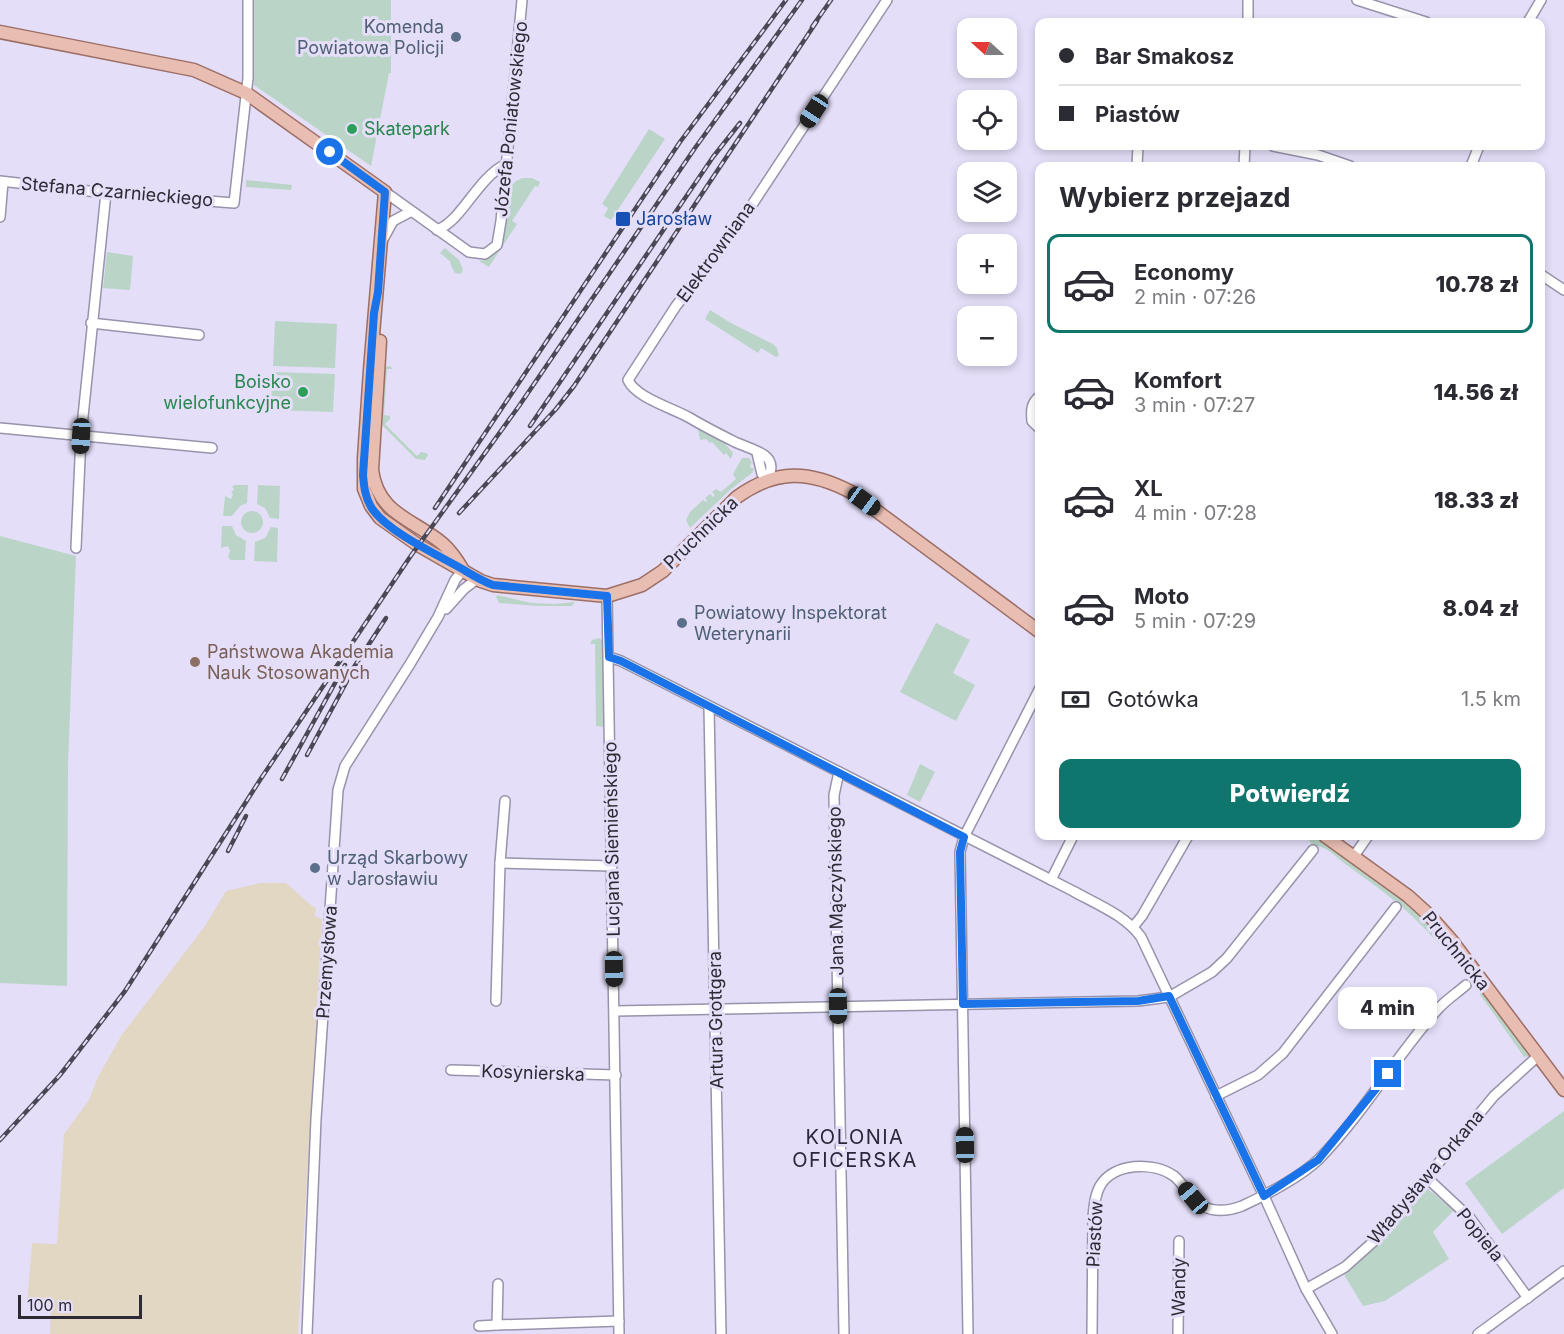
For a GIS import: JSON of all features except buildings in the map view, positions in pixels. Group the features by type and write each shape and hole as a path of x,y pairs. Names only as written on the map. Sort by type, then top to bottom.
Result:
{"main road":[{"path":"0,32 194,70 246,93 385,192"},
{"name":"Pruchnicka","path":"385,192 374,313 364,489 370,506 380,518 418,545 477,579 493,585 526,590 607,596 642,585 663,571 737,497 747,490 768,480 798,475 820,478 852,492 1035,628"},
{"name":"Pruchnicka","path":"1331,840 1408,896 1429,915 1452,941 1564,1090"}],"street":[{"path":"246,93 248,0"},
{"name":"Józefa Poniatowskiego","path":"437,231 478,255 485,254 497,245 522,0"},
{"name":"Elektrowniana","path":"768,480 772,471 771,464 764,454 757,453 701,426 637,391 630,386 628,380 676,306 742,219 887,0"},
{"path":"1248,0 1248,18"},
{"path":"1357,0 1413,18"},
{"path":"1530,18 1541,0"},
{"name":"Stefana Czarnieckiego","path":"2,182 234,203 246,93"},
{"path":"1293,150 1338,162"},
{"path":"385,192 437,231 450,223 495,170 506,164"},
{"path":"0,217 2,182"},
{"path":"76,548 81,436 106,193"},
{"name":"Pruchnicka","path":"382,242 393,221 410,212"},
{"path":"1545,277 1564,290"},
{"path":"91,323 199,335"},
{"path":"1035,402 1031,412 1032,421 1035,424"},
{"path":"0,428 212,448"},
{"path":"438,617 455,580 463,570"},
{"path":"438,617 464,589 477,579"},
{"name":"Lucjana Siemieńskiego","path":"607,596 619,1334"},
{"name":"Przemysłowa","path":"306,1334 317,1108 338,790 345,766 438,617"},
{"path":"609,657 621,661 1051,880 1119,916 1133,927 1141,937 1306,1289 1332,1334"},
{"path":"968,1334 960,852 964,837 1035,698"},
{"name":"Artura Grottgera","path":"710,706 721,1334"},
{"name":"Jana Mączyńskiego","path":"839,772 834,795 844,1334"},
{"path":"496,1001 500,863 505,801"},
{"path":"1051,880 1071,840"},
{"path":"1133,927 1142,916 1186,840"},
{"path":"1354,856 1365,840"},
{"path":"615,1011 1138,1001 1169,996 1212,972 1227,958 1312,850"},
{"path":"500,863 612,866"},
{"path":"1216,1096 1258,1075 1283,1053 1396,907"},
{"name":"Piastów","path":"1092,1334 1093,1217 1095,1199 1100,1185 1114,1172 1129,1167 1146,1167 1163,1170 1174,1176 1202,1206 1218,1210 1232,1210 1264,1196 1318,1160 1440,1007 1466,985"},
{"name":"Władysława Orkana","path":"1306,1289 1345,1267 1360,1254 1494,1096 1538,1056"},
{"name":"Kosynierska","path":"451,1070 616,1075"},
{"name":"Popiela","path":"1426,1177 1470,1218 1528,1298"},
{"name":"Wandy","path":"1179,1241 1179,1334"},
{"path":"1478,1334 1564,1270"},
{"path":"497,1325 498,1284"},
{"path":"479,1326 619,1321"}],"shaded area":[{"path":"260,883 286,883 316,908 315,916 322,919 298,1334 50,1334 51,1304 27,1304 32,1243 57,1244 64,1134 89,1100 98,1077 121,1036 205,926 226,891"}],"green space":[{"path":"254,0 391,0 391,73 389,73 371,166 254,85"},
{"path":"649,129 665,139 611,220 604,216 608,208 602,204"},
{"path":"523,178 532,178 540,182 512,221 517,224 489,267 479,261 493,255 501,245 508,194 513,184"},
{"path":"246,180 292,185 291,190 246,187"},
{"path":"445,248 459,260 463,270 461,274 455,273 451,262 440,253"},
{"path":"107,252 133,256 130,290 103,288"},
{"path":"710,310 773,344 779,356 776,357 761,348 758,353 705,319"},
{"path":"275,321 337,324 335,368 273,366"},
{"path":"390,366 393,369 387,369 384,415 390,416 390,419 385,424 417,456 421,452 426,453 428,455 425,460 416,459 380,423 384,367"},
{"name":"Boisko wielofunkcyjne","path":"272,372 335,374 333,412 271,410"},
{"path":"698,429 726,442 725,444 733,453 731,459 712,442 706,439 700,440"},
{"path":"742,458 749,458 753,464 751,463 750,467 754,469 752,473 731,489 690,528 686,520 690,512 703,500 706,502 705,498 710,494 713,497 715,495 712,492 716,489 721,492 736,479 733,474"},
{"path":"234,485 248,485 247,503 240,506 232,516 223,516 225,496 231,499"},
{"path":"258,485 280,486 279,519 270,518 265,508 257,504"},
{"path":"248,511 256,511 263,518 263,526 256,533 248,533 241,526 241,518"},
{"path":"222,526 232,526 236,535 246,541 245,560 231,560 228,557 230,551 228,546 221,548"},
{"path":"271,527 278,528 277,562 254,561 255,542 265,538"},
{"path":"0,536 76,556 68,765 67,986 0,983"},
{"path":"497,595 531,603 575,602 572,606 499,603"},
{"path":"936,623 970,640 953,673 975,685 956,721 900,692"},
{"path":"599,638 604,644 605,727 596,726 595,644 590,644 592,640"},
{"path":"920,764 935,772 920,802 907,795"},
{"path":"1309,840 1322,840 1404,899 1435,928 1530,1056 1524,1057 1460,969 1416,920 1391,898 1331,853 1322,847 1313,846"},
{"path":"1564,1111 1564,1188 1502,1234 1465,1183"},
{"path":"1424,1186 1454,1210 1433,1232 1449,1259 1385,1301 1363,1306 1343,1273"}],"railway":[{"path":"435,508 680,142 786,0"},
{"path":"0,1140 60,1075 125,991 260,780 410,557 519,406 695,148 802,0"},
{"path":"812,27 831,0"},
{"path":"459,513 556,409 574,386 817,21"},
{"path":"530,426 713,157 740,123"},
{"path":"341,687 386,618"},
{"path":"282,779 345,665"},
{"path":"307,755 347,681"},
{"path":"228,851 246,816"}],"place":[{"name":"Komenda Powiatowa Policji","path":"456,37"},
{"name":"Skatepark","path":"352,129"},
{"name":"Jarosław","path":"623,219"},
{"name":"Boisko wielofunkcyjne","path":"303,392"},
{"name":"Powiatowy Inspektorat Weterynarii","path":"682,623"},
{"name":"Państwowa Akademia Nauk Stosowanych","path":"195,662"},
{"name":"Urząd Skarbowy w Jarosławiu","path":"315,868"}],"district":[{"name":"KOLONIA OFICERSKA","path":"855,1148"}],"route":[{"path":"330,152 385,192 363,475 364,489 370,506 380,518 418,545 481,581 493,585 532,590 607,596 609,657 621,661 964,837 960,852 963,1004 1138,1001 1169,996 1264,1196 1318,1160 1388,1074"}]}
